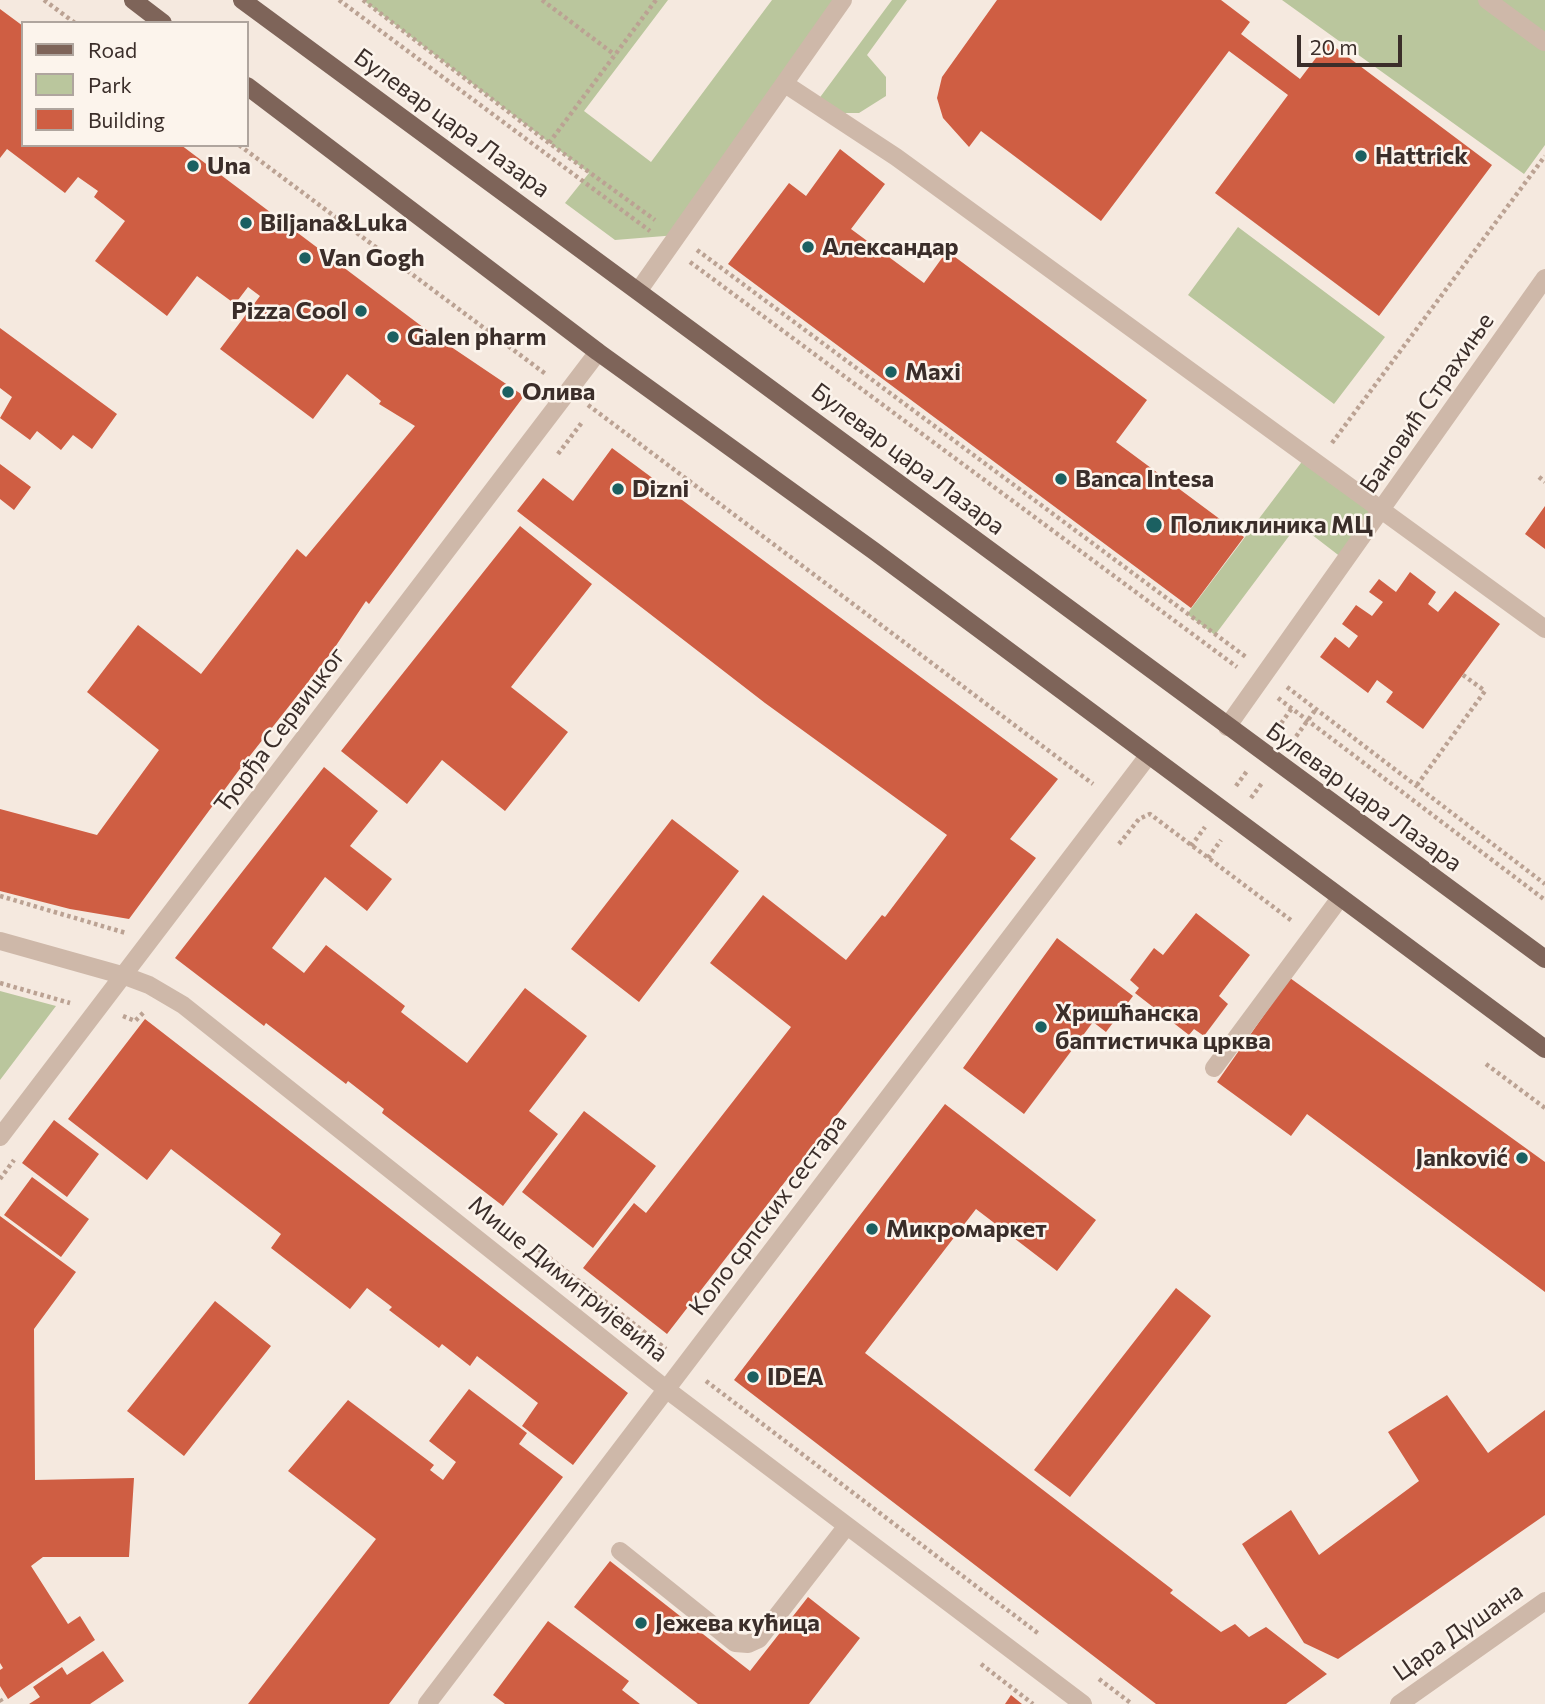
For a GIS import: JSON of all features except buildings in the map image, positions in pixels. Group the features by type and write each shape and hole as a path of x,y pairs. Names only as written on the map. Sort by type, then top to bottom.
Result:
{"main road":[{"path":"133,0 160,21"},
{"name":"Булевар цара Лазара","path":"242,0 639,290 1260,752 1545,959"},
{"path":"248,87 598,352 874,551 1545,1049"}],"street":[{"path":"639,290 843,0"},
{"path":"1487,0 1544,42"},
{"path":"785,84 897,157 1319,461 1545,629"},
{"name":"Бановић Страхиње","path":"1227,727 1545,278"},
{"name":"Ђорђа Сервицког","path":"0,1137 99,1011 598,352"},
{"name":"Коло српских сестара","path":"427,1704 1148,756"},
{"path":"1214,1068 1340,898"},
{"name":"Мише Димитријевића","path":"0,940 125,976 149,985 183,1005 666,1389 845,1527 1083,1704"},
{"path":"620,1550 735,1643 748,1644 759,1639 845,1527"},
{"name":"Цара Душана","path":"1399,1704 1545,1601"}],"path":[{"path":"44,0 72,21"},
{"path":"339,0 673,240 1262,677 1417,785 1545,884"},
{"path":"363,0 673,240 1262,677 1292,708 1545,900"},
{"path":"542,0 615,55"},
{"path":"549,144 656,0"},
{"path":"242,147 1139,818"},
{"path":"1319,461 1545,156"},
{"path":"1539,477 1545,482"},
{"path":"1417,785 1485,691 1463,675"},
{"path":"1191,845 1292,708"},
{"path":"1208,858 1293,922"},
{"path":"0,983 125,1016"},
{"path":"1486,1064 1545,1108"},
{"path":"0,1699 3,1704"}],"green space":[{"path":"363,0 668,0 584,111 651,162 772,0 843,0 677,235 615,240 565,203 589,173"},
{"path":"892,0 907,0 867,55 886,77 886,96 859,113 835,113 818,100"},
{"path":"1282,0 1545,0 1545,145 1524,174"},
{"path":"1238,227 1385,337 1334,404 1188,295"},
{"path":"1307,455 1383,509 1346,561 1298,524 1215,635 1187,614"},
{"path":"0,991 56,1006 0,1080"}],"place":[{"name":"Hattrick","path":"1361,156"},
{"name":"Una","path":"193,166"},
{"name":"Biljana&Luka","path":"246,223"},
{"name":"Александар","path":"808,247"},
{"name":"Van Gogh","path":"305,258"},
{"name":"Pizza Cool","path":"361,311"},
{"name":"Galen pharm","path":"393,337"},
{"name":"Maxi","path":"891,372"},
{"name":"Олива","path":"508,392"},
{"name":"Banca Intesa","path":"1061,479"},
{"name":"Dizni","path":"618,489"},
{"name":"Поликлиника МЦ","path":"1154,525"},
{"name":"Хришћанска баптистичка црква","path":"1041,1027"},
{"name":"Janković","path":"1522,1158"},
{"name":"Микромаркет","path":"872,1229"},
{"name":"IDEA","path":"753,1377"},
{"name":"Јежева кућица","path":"641,1623"}]}
